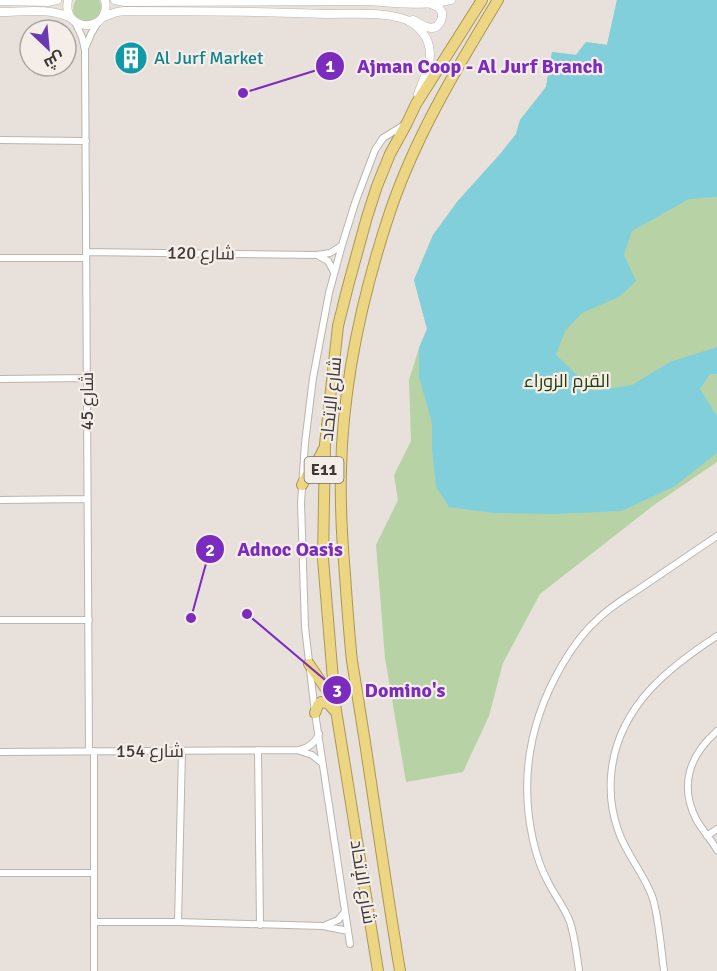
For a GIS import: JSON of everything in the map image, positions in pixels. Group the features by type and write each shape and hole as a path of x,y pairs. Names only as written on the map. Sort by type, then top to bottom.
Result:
{"highway":[{"name":"شارع الإتحاد","path":"378,971 336,708 323,560 325,444 338,326 377,186 390,154 416,104 482,0"},
{"name":"شارع الإتحاد","path":"400,971 352,659 341,504 346,408 358,328 387,220 399,186 426,124 458,65 498,0"},
{"path":"302,485 318,462 325,444"},
{"path":"309,664 336,708"},
{"path":"315,713 318,705 324,702 336,708"}],"street":[{"path":"0,1 48,2 57,0"},
{"path":"68,0 67,9 72,18"},
{"path":"100,20 106,7 105,0"},
{"path":"115,0 125,2 188,0 431,3 451,0"},
{"path":"78,23 88,26 110,14 124,11 312,13 383,16 417,21 432,28 442,20 443,14 441,9 431,3"},
{"path":"0,12 57,12 70,18"},
{"name":"شارع 45","path":"85,50 100,20"},
{"path":"406,20 423,33 430,53 428,69 416,104"},
{"name":"شارع 45","path":"78,30 85,50 87,500 94,971"},
{"path":"350,944 315,713 305,627 302,525 304,443 313,378 329,293 355,203 375,150 383,138 407,123"},
{"path":"0,140 86,141"},
{"name":"شارع 120","path":"0,258 86,255 316,255 330,253 342,245"},
{"path":"316,255 328,261 334,272"},
{"path":"0,379 87,378"},
{"path":"0,500 87,500"},
{"path":"579,971 574,934 542,869 530,826 527,773 536,720 554,678 570,651 588,628 613,607 717,536"},
{"path":"0,620 89,620"},
{"path":"664,971 653,898 645,880 627,852 614,818 611,795 613,759 625,725 644,695 682,660 717,636"},
{"path":"717,731 702,746 693,760 688,783 693,812 717,850"},
{"path":"299,750 312,745 319,734"},
{"path":"258,750 260,925"},
{"name":"شارع 154","path":"0,752 299,750 323,763"},
{"path":"178,922 182,751"},
{"path":"707,836 717,829"},
{"path":"0,873 94,873"},
{"path":"323,926 333,923 345,912"},
{"path":"94,922 323,926 348,931"}],"green space":[{"path":"76,0 99,0 102,6 101,15 90,24 78,20 74,14"},
{"name":"القرم الزوراء","path":"617,0 717,0 717,462 654,505 540,594 503,663 489,716 463,772 406,782 385,658 376,545 398,500 394,475 411,441 409,380 427,329 414,280 433,235 457,202 516,134 520,120 546,87 552,52 576,55 586,42 607,45"}],"water":[{"name":"القرم الزوراء","path":"617,0 717,0 717,197 689,199 632,231 624,255 636,281 619,297 582,313 565,331 556,355 594,391 632,385 670,362 717,347 717,374 710,374 700,389 717,416 717,453 675,486 622,511 554,514 493,513 449,507 436,487 432,423 419,377 419,348 427,329 414,280 433,235 457,202 516,134 520,120 546,87 552,52 576,55 586,42 607,45"}],"place":[{"name":"Al Jurf Market","path":"131,58"},
{"name":"Ajman Coop - Al Jurf Branch","path":"243,93"},
{"name":"Domino's","path":"247,614"},
{"name":"Adnoc Oasis","path":"191,618"}]}
